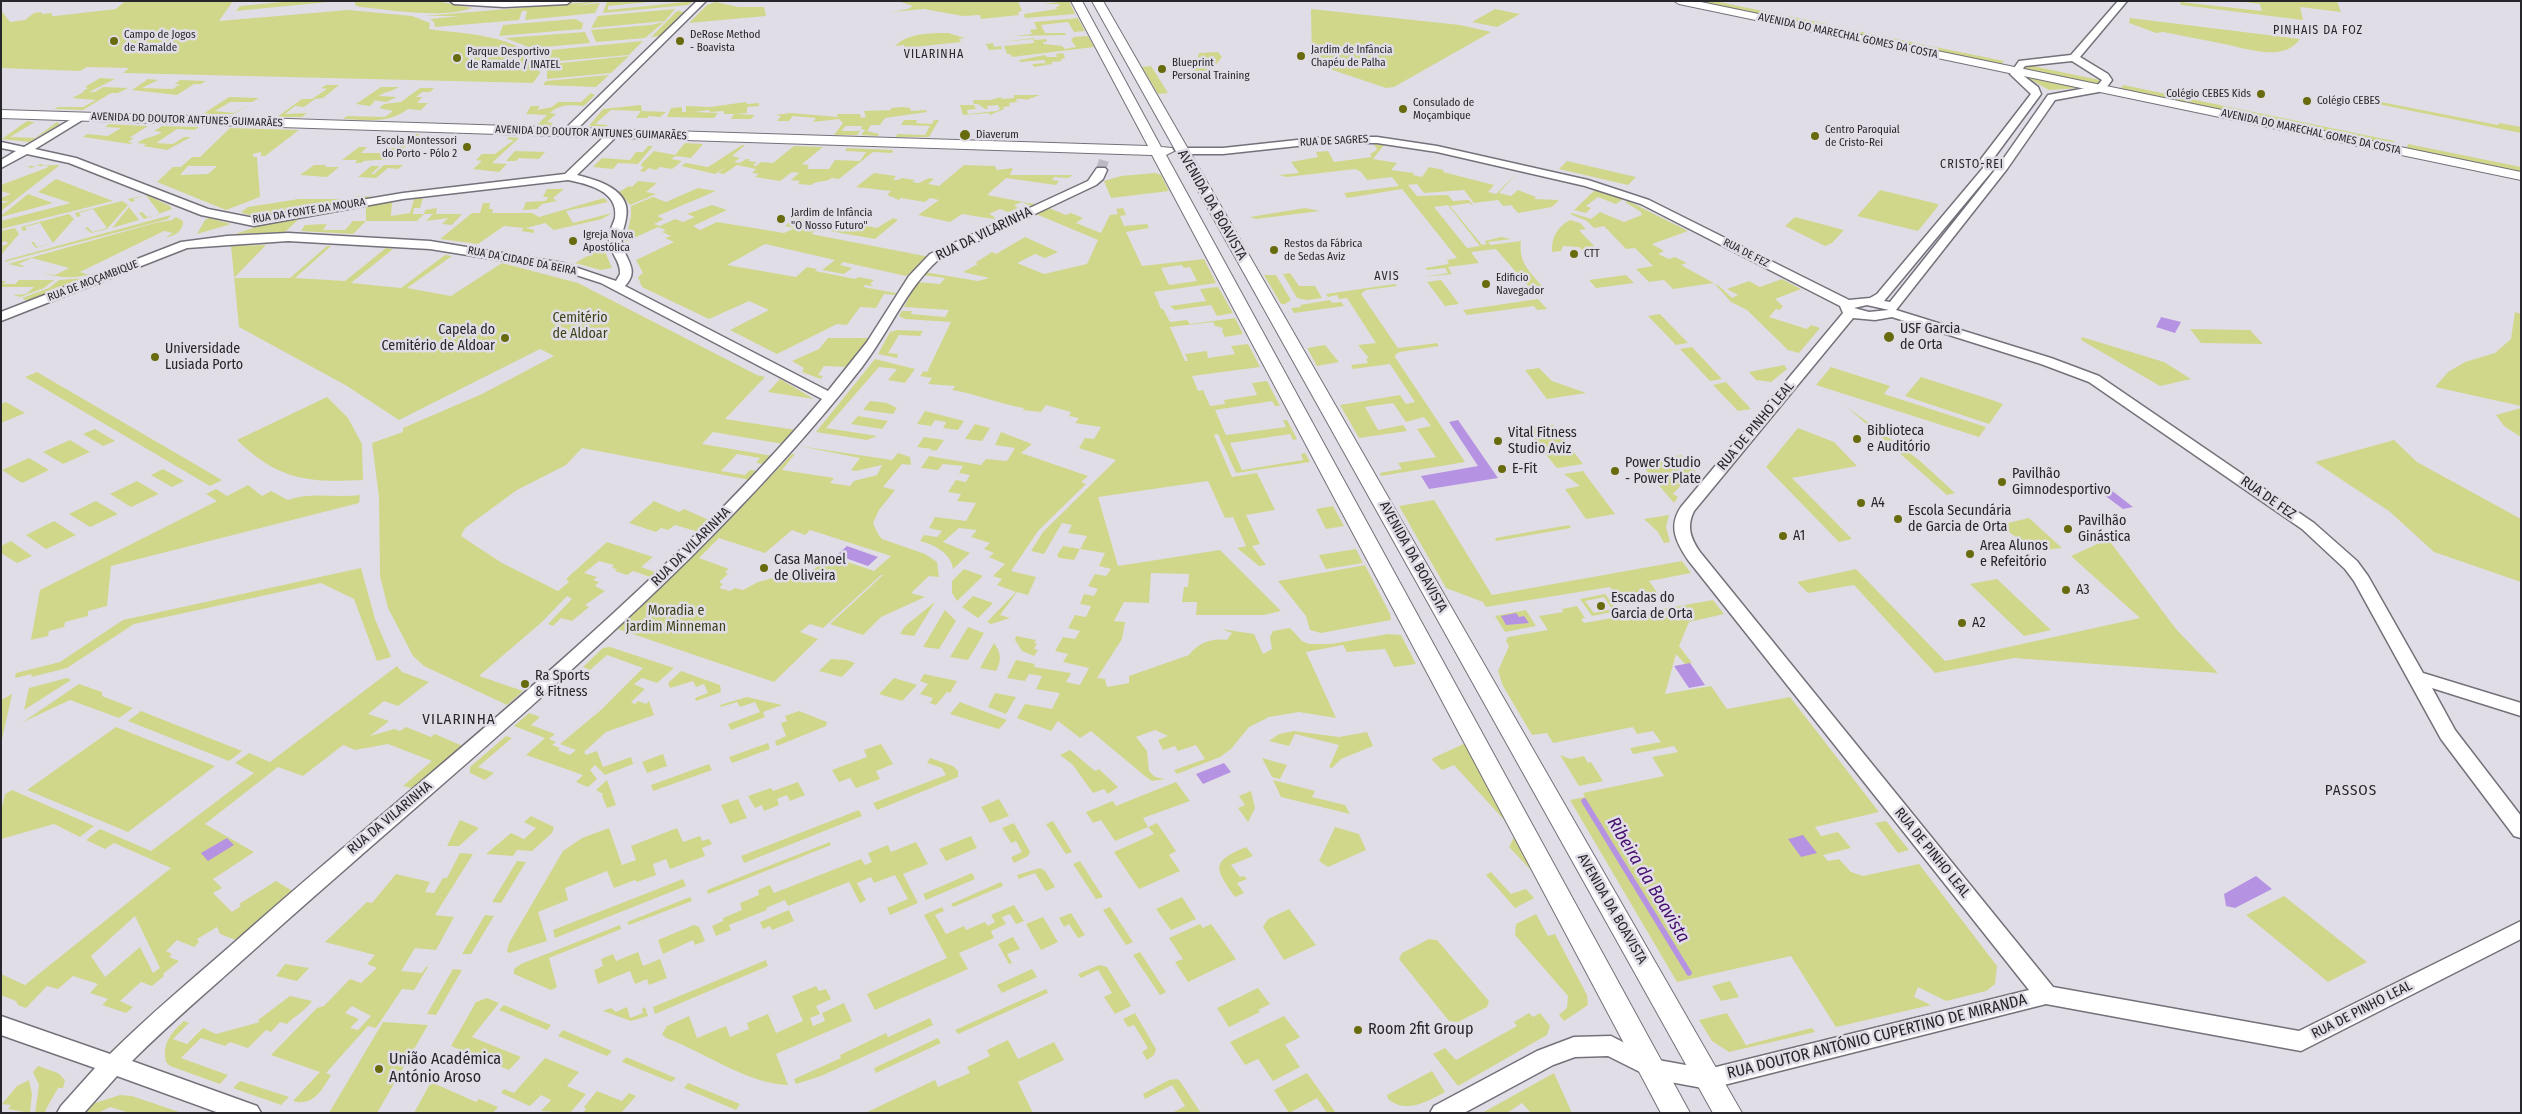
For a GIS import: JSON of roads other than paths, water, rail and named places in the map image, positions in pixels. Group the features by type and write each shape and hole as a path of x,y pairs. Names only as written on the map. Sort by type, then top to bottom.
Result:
{"main road":[{"name":"AVENIDA DA BOAVISTA","path":"1076,1 1654,1069 1676,1113"},
{"name":"AVENIDA DA BOAVISTA","path":"1097,1 1194,156 1728,1113"},
{"name":"AVENIDA DO MARECHAL GOMES DA COSTA","path":"1679,1 2521,165"},
{"name":"AVENIDA DO MARECHAL GOMES DA COSTA","path":"1723,1 2019,67"},
{"name":"AVENIDA DO MARECHAL GOMES DA COSTA","path":"2104,84 2521,176"},
{"name":"AVENIDA DO DOUTOR ANTUNES GUIMARÃES","path":"1,114 568,132 1103,164 1127,150 1153,145 1194,156"}],"street":[{"path":"454,1 504,4 567,1"},
{"path":"568,132 702,1"},
{"path":"2074,58 2123,1"},
{"path":"1874,301 1882,297 1989,168 1987,159 2012,128 2036,92 2015,74 2019,67 2074,58 2102,74 2104,84 2052,96 2029,132 1892,310"},
{"path":"1,165 80,117"},
{"path":"2012,128 2029,132"},
{"path":"568,177 612,134"},
{"name":"RUA DE SAGRES","path":"1194,156 1325,140 1377,140 1437,150 1544,173 1612,189 1645,202"},
{"name":"RUA DA FONTE DA MOURA","path":"1,145 72,160 205,212 254,222 403,196 568,177 599,184 612,194 620,207 621,217 615,241 626,266 627,274 618,286"},
{"path":"1987,163 2003,166"},
{"name":"RUA DA VILARINHA","path":"69,1113 115,1065 306,890 448,770 598,638 715,524 831,398 885,324 918,269 934,257 1086,186 1097,179 1103,164"},
{"name":"RUA DE FEZ","path":"1645,202 1849,308 1878,316 1892,310"},
{"name":"RUA DA CIDADE DA BEIRA","path":"185,245 227,240 288,237 430,245 500,255 563,267 618,286 831,398"},
{"name":"RUA DE MOÇAMBIQUE","path":"1,317 185,245"},
{"name":"RUA DE FEZ","path":"1849,308 1858,301 1874,301 1892,310 2094,379 2308,526 2351,565 2362,580 2448,734 2521,832"},
{"name":"RUA DE PINHO LEAL","path":"1849,308 1687,510 1683,517 1680,532 1694,556 2046,995 2300,1041 2521,929"},
{"path":"2415,677 2521,710"},
{"name":"RUA DOUTOR ANTÓNIO CUPERTINO DE MIRANDA","path":"1708,1079 2046,995"},
{"path":"1,1025 249,1113"},
{"path":"1442,1113 1545,1058 1574,1047 1611,1046 1654,1069 1708,1079"}],"waterway":[{"name":"Ribeira da Boavista","path":"1584,801 1689,973"}],"tunnel":[{"path":"1101,170 1104,160"}],"place":[{"name":"Campo de Jogos de Ramalde","path":"114,41"},
{"name":"DeRose Method - Boavista","path":"680,41"},
{"name":"Jardim de Infância Chapéu de Palha","path":"1301,56"},
{"name":"Parque Desportivo de Ramalde / INATEL","path":"457,58"},
{"name":"Blueprint Personal Training","path":"1162,69"},
{"name":"Colégio CEBES Kids","path":"2261,94"},
{"name":"Colégio CEBES","path":"2307,101"},
{"name":"Consulado de Moçambique","path":"1403,109"},
{"name":"Diaverum","path":"965,135"},
{"name":"Centro Paroquial de Cristo-Rei","path":"1815,136"},
{"name":"Escola Montessori do Porto - Pólo 2","path":"467,147"},
{"name":"Jardim de Infância \"O Nosso Futuro\"","path":"781,219"},
{"name":"Igreja Nova Apostólica","path":"573,241"},
{"name":"Restos da Fábrica de Sedas Aviz","path":"1274,250"},
{"name":"CTT","path":"1574,254"},
{"name":"Edificio Navegador","path":"1486,284"},
{"name":"USF Garcia de Orta","path":"1889,337"},
{"name":"Capela do Cemitério de Aldoar","path":"505,338"},
{"name":"Universidade Lusiada Porto","path":"155,357"},
{"name":"Biblioteca e Auditório","path":"1857,439"},
{"name":"Vital Fitness Studio Aviz","path":"1498,441"},
{"name":"E-Fit","path":"1502,469"},
{"name":"Power Studio - Power Plate","path":"1615,471"},
{"name":"Pavilhão Gimnodesportivo","path":"2002,482"},
{"name":"A4","path":"1861,503"},
{"name":"Escola Secundária de Garcia de Orta","path":"1898,519"},
{"name":"Pavilhão Ginástica","path":"2068,529"},
{"name":"A1","path":"1783,536"},
{"name":"Area Alunos e Refeitório","path":"1970,554"},
{"name":"Casa Manoel de Oliveira","path":"764,568"},
{"name":"A3","path":"2066,590"},
{"name":"Escadas do Garcia de Orta","path":"1601,606"},
{"name":"A2","path":"1962,623"},
{"name":"Ra Sports & Fitness","path":"525,684"},
{"name":"Room 2fit Group","path":"1358,1030"},
{"name":"União Académica António Aroso","path":"379,1069"}],"district":[{"name":"PINHAIS DA FOZ","path":"2318,31"},
{"name":"VILARINHA","path":"934,55"},
{"name":"CRISTO-REI","path":"1972,165"},
{"name":"AVIS","path":"1387,277"},
{"name":"VILARINHA","path":"459,720"},
{"name":"PASSOS","path":"2351,791"}],"park label":[{"name":"Cemitério de Aldoar","path":"580,326"},
{"name":"Moradia e jardim Minneman","path":"676,620"}]}
